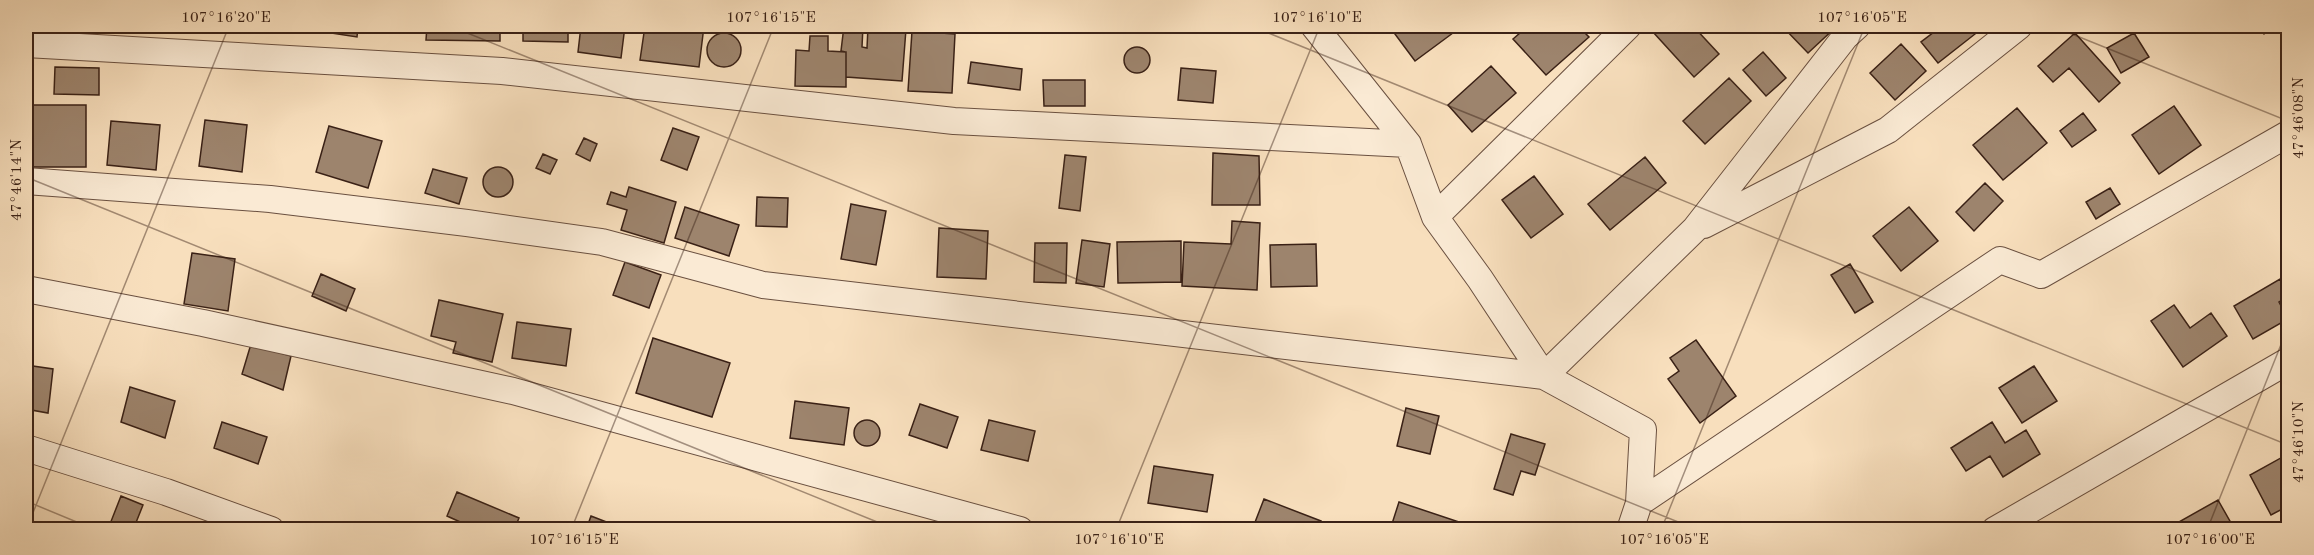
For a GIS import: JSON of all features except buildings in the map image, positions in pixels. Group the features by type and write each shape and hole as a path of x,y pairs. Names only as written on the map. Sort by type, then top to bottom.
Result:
{"street":[{"path":"1314,26 1408,144 1435,217 1480,279 1544,376"},
{"path":"1435,217 1628,26"},
{"path":"1544,376 1695,229 1845,37 1857,26"},
{"path":"1695,229 1888,130 2019,26"},
{"path":"26,44 502,71 954,121 1408,144"},
{"path":"1639,503 2000,260 2041,275 2289,134"},
{"path":"26,181 270,199 467,223 602,242 763,285 1544,376 1643,430 1639,503 1630,530"},
{"path":"26,289 215,326 513,391 1020,530"},
{"path":"1995,530 2289,361"},
{"path":"26,448 166,492 271,530"}]}
